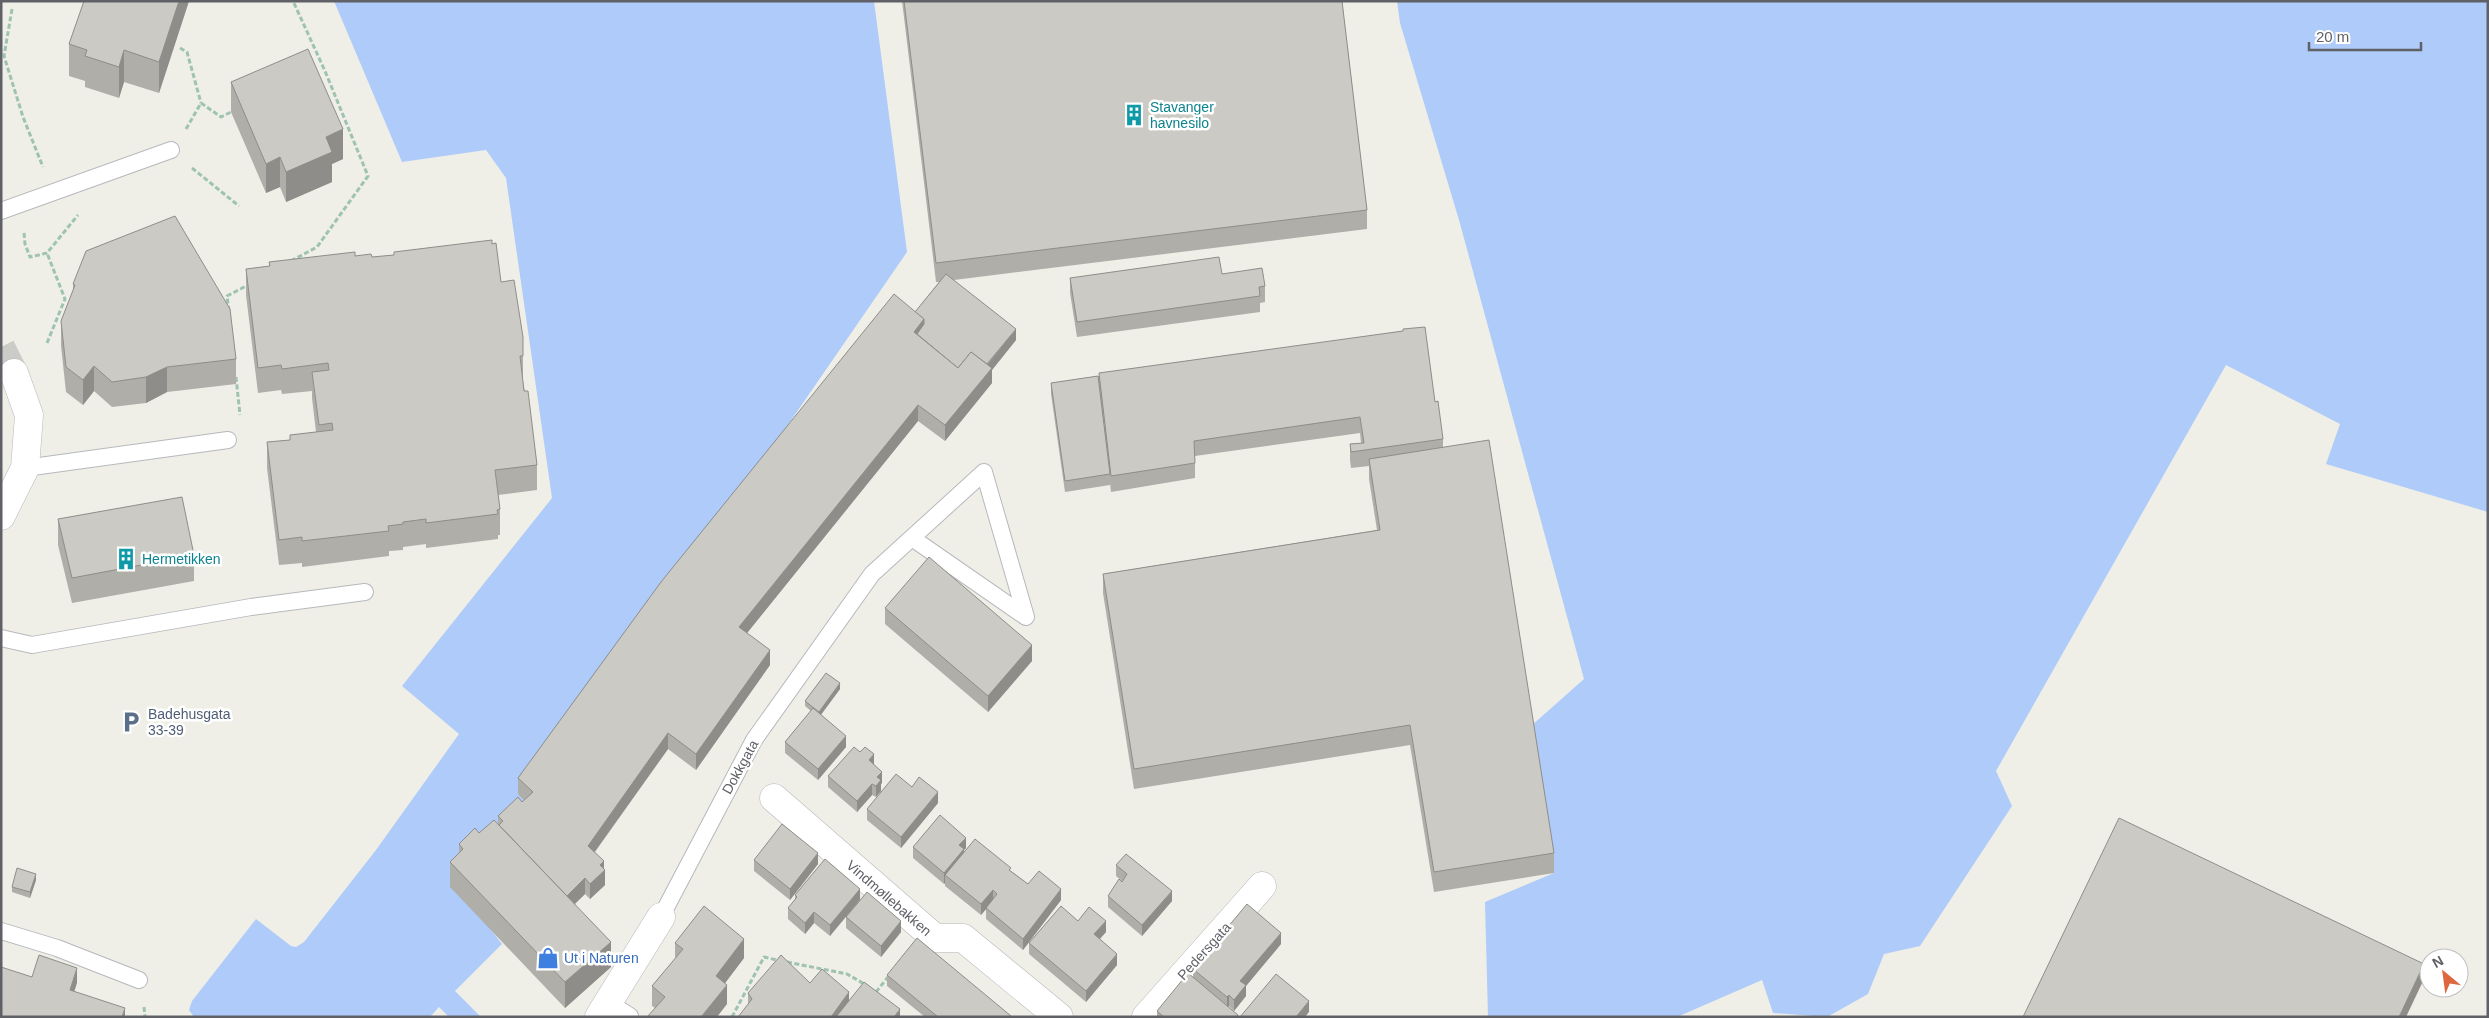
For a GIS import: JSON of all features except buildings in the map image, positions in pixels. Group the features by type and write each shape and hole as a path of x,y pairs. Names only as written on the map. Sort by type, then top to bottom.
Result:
{"street":[{"path":"1,516 25,468 29,415 14,373"},
{"name":"Vindmøllebakken","path":"774,798 935,938 963,938 1059,1017"},
{"name":"Pedersgata","path":"1146,1017 1262,886"},
{"name":"Dokkgata","path":"612,1012 660,917"}],"lane":[{"path":"1,211 52,191 171,150"},
{"path":"25,468 228,440"},
{"name":"Dokkgata","path":"660,917 754,740 872,574 984,472 1026,617 912,538"},
{"path":"1,638 32,645 251,606 365,592"},
{"path":"1,931 57,948 139,980"}],"path":[{"path":"284,265 317,247 368,176 325,71 293,1"},
{"path":"12,9 4,56 23,117 52,191"},
{"path":"180,48 188,52 201,103"},
{"path":"318,74 325,71"},
{"path":"220,116 238,109"},
{"path":"47,343 65,299 48,253"},
{"path":"229,315 227,296 252,283"},
{"path":"228,440 241,428 235,371"},
{"path":"732,1017 764,957 847,974 882,997"},
{"path":"876,992 894,969"}],"water":[{"path":"334,1 874,1 907,252 464,895 502,944 455,991 481,1017 449,1017 439,1007 430,1017 194,1017 189,1010 192,1001 256,919 291,946 296,947 304,942 376,850 459,734 402,686 552,498 506,178 486,150 402,162"},
{"path":"1397,1 2488,1 2488,512 2326,464 2340,424 2226,365 1996,771 2012,806 1920,946 1884,954 1868,994 1827,1017 1773,1013 1762,980 1677,1017 1488,1017 1485,902 1554,873 1531,726 1584,679 1459,220 1400,23"}],"tunnel":[{"path":"1,347 14,373"}],"place":[{"name":"Stavanger havnesilo","path":"1134,115"},
{"name":"Hermetikken","path":"126,559"},
{"name":"Badehusgata 33-39","path":"131,722"},
{"name":"Ut i Naturen","path":"548,958"}]}
